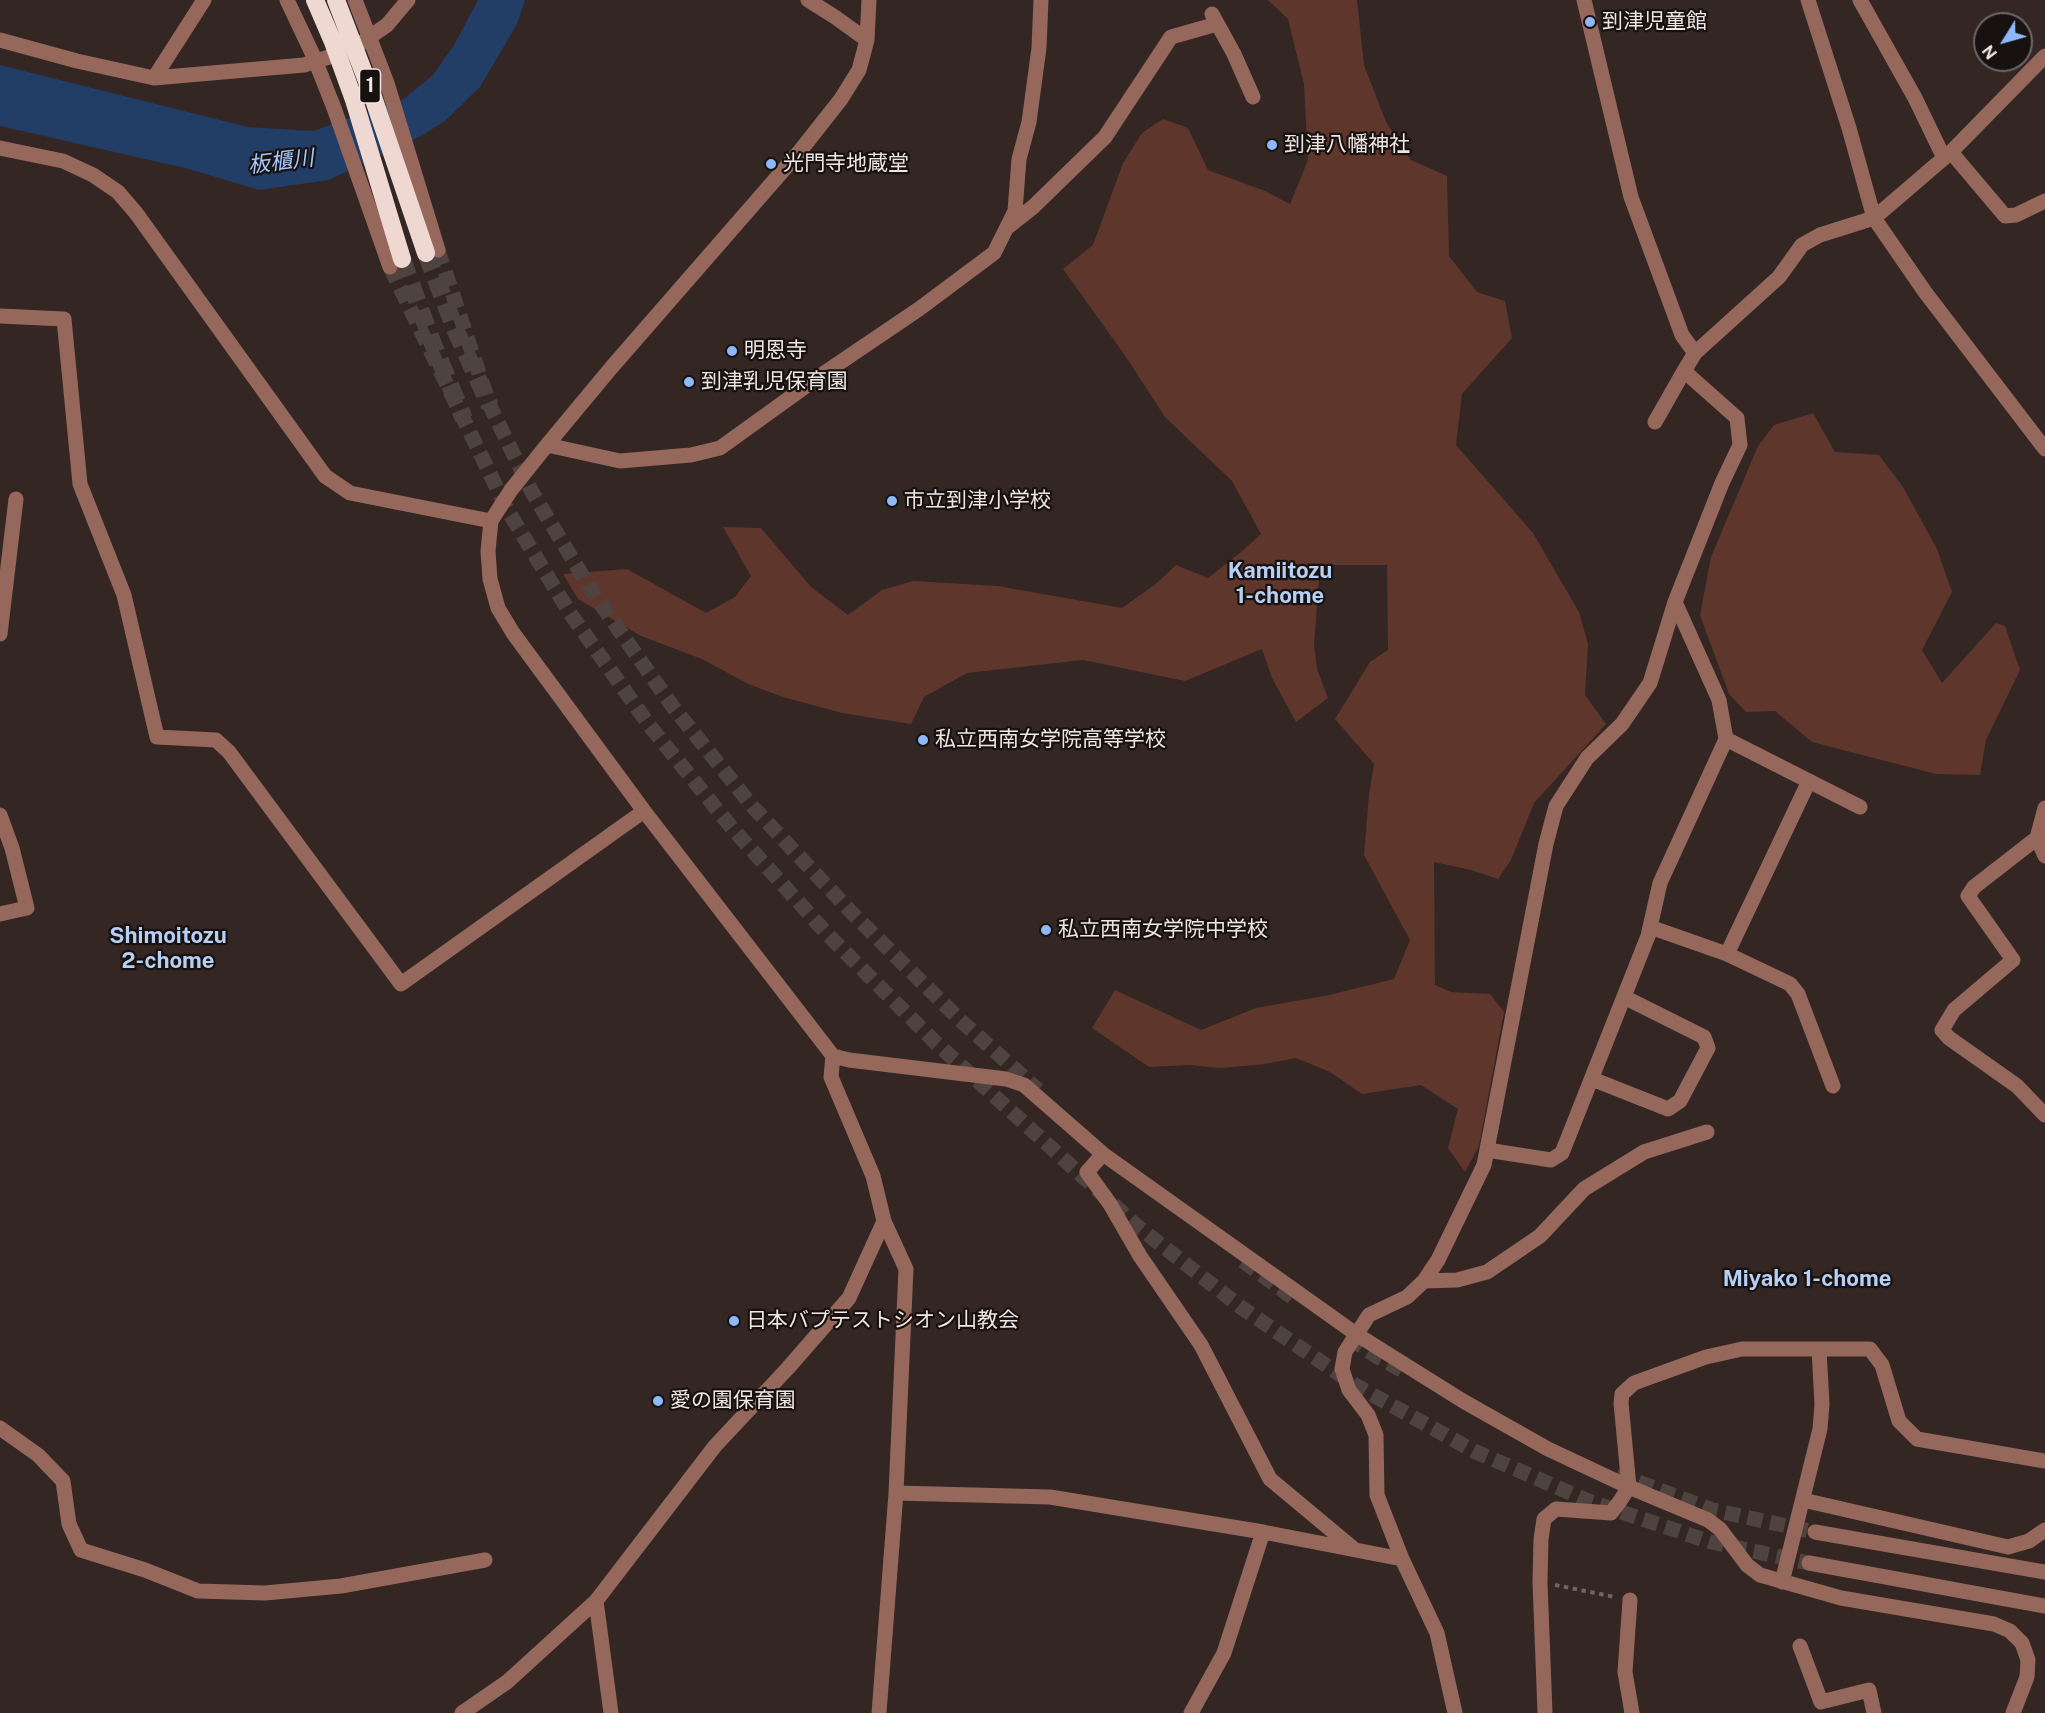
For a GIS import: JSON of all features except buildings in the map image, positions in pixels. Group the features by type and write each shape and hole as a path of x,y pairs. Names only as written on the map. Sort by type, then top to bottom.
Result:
{"highway":[{"path":"315,0 354,100 370,183 396,263"},
{"name":"1","path":"336,0 368,83 406,171"},
{"path":"406,171 432,252"}],"street":[{"path":"154,78 204,0"},
{"path":"355,0 387,83 406,171"},
{"path":"0,40 77,61 154,78 303,65 351,50 387,25 408,0"},
{"path":"808,0 867,40"},
{"path":"869,0 867,40 859,69 841,99 800,151 547,445 511,490 491,521 488,550 490,579 498,608 513,633 644,811 833,1056 849,1060 1006,1079 1024,1085 1103,1154 1356,1334 1463,1401 1539,1444 1629,1487 1708,1520 1720,1529 1747,1565 1760,1575 1841,1598 1994,1623 2010,1630 2022,1643 2028,1660 2026,1677 2013,1713"},
{"path":"547,445 620,461 692,455 720,448 919,309 994,253 1015,211 1019,159 1029,122 1039,48 1041,0"},
{"path":"1584,0 1631,196 1682,335 1695,353"},
{"path":"1808,0 1875,218 1925,291 2045,449"},
{"path":"1860,0 1947,155 2005,216 2016,215 2045,201"},
{"path":"290,5 334,108 370,183"},
{"path":"1007,228 1033,207 1105,137 1171,37 1214,19 1253,97"},
{"path":"1655,422 1695,353 1779,277 1802,245 1820,235 1875,218 1947,155 2045,56"},
{"path":"0,148 63,161 93,175 118,192 143,223 325,476 350,493 491,521"},
{"path":"0,316 64,319 80,484 124,596 158,737 216,740 229,752 401,984 644,811"},
{"path":"1455,1713 1437,1633 1401,1559 1377,1495 1376,1435 1368,1415 1349,1390 1342,1370 1345,1352 1369,1315 1407,1297 1424,1281 1438,1260 1484,1165 1546,844 1556,806 1587,758 1622,724 1650,683 1675,602 1722,483 1740,445 1737,418 1684,371"},
{"path":"0,634 16,498"},
{"path":"1487,1150 1551,1160 1562,1153 1650,927 1660,883 1726,739 1719,700 1675,602"},
{"path":"1726,739 1860,807"},
{"path":"1727,954 1809,781"},
{"path":"2045,808 2037,838 1974,887 1968,896 2013,960 1954,1010 1942,1030 1949,1038 2017,1086 2045,1115"},
{"path":"0,815 12,848 27,908 0,914"},
{"path":"2037,838 2045,856"},
{"path":"1650,927 1727,954 1790,984 1798,994 1833,1086"},
{"path":"1592,1079 1668,1110 1680,1101 1708,1048 1704,1037 1624,997"},
{"path":"833,1056 831,1077 873,1176 884,1221 906,1269 896,1493 879,1713"},
{"path":"1424,1281 1457,1280 1487,1272 1540,1236 1584,1190 1644,1152 1707,1132"},
{"path":"1103,1154 1087,1172 1110,1204 1140,1256 1201,1345 1270,1479 1356,1550"},
{"path":"462,1713 507,1682 596,1601 715,1446 849,1298 884,1221"},
{"path":"1545,1713 1540,1582 1544,1519 1556,1509 1611,1513 1629,1487 1621,1403 1622,1394 1634,1383 1706,1357 1742,1349 1870,1349 1882,1365 1899,1422 1917,1439 2045,1461"},
{"path":"1782,1582 1820,1430 1822,1404 1819,1349"},
{"path":"0,1428 38,1455 63,1481 69,1524 81,1550 145,1569 198,1591 266,1593 341,1586 485,1560"},
{"path":"896,1493 1050,1497 1263,1532 1401,1559"},
{"path":"1803,1500 2008,1546 2029,1541 2045,1530"},
{"path":"1191,1713 1224,1653 1263,1532"},
{"path":"1815,1532 2045,1572"},
{"path":"1809,1563 2045,1606"},
{"path":"1630,1600 1625,1672 1632,1713"},
{"path":"596,1601 611,1713"},
{"path":"1800,1646 1821,1702 1869,1690 1874,1713"}],"path":[{"path":"1540,1582 1630,1600"}],"shaded area":[{"path":"1268,0 1357,0 1364,65 1386,122 1411,160 1447,176 1449,256 1477,292 1505,301 1512,338 1462,394 1456,445 1533,533 1579,612 1588,644 1585,695 1606,724 1534,803 1511,860 1498,879 1434,862 1435,985 1451,992 1490,994 1504,1012 1479,1146 1465,1172 1448,1148 1458,1109 1421,1085 1362,1094 1330,1072 1296,1058 1265,1064 1221,1068 1189,1065 1149,1067 1092,1028 1115,990 1201,1030 1256,1008 1329,995 1394,979 1410,940 1364,855 1374,764 1335,719 1370,662 1388,650 1387,565 1320,565 1314,645 1317,669 1328,698 1296,722 1272,678 1262,649 1185,681 1083,660 967,673 924,697 911,724 842,713 783,697 748,684 702,659 641,636 578,599 563,574 627,569 706,613 735,597 751,576 723,527 761,528 811,587 848,615 882,590 913,581 998,586 1122,608 1157,583 1176,565 1208,578 1241,552 1261,534 1232,481 1165,417 1126,357 1063,269 1093,245 1123,163 1142,133 1163,119 1188,128 1208,170 1265,191 1290,204 1308,160 1304,84 1288,19"},
{"path":"1813,413 1835,452 1879,455 1903,487 1937,549 1952,592 1922,650 1942,683 1996,623 2005,626 2020,670 1986,740 1980,775 1936,774 1812,742 1775,711 1746,712 1729,694 1700,615 1711,557 1758,446 1774,425"}],"water":[{"name":"板櫃川","path":"478,0 525,0 517,24 480,87 445,121 421,136 329,180 259,190 189,169 0,126 0,65 248,127 313,131 404,99 433,75 454,45"}],"tunnel":[{"path":"438,250 490,406 532,492 593,593 673,707 752,806 853,914 959,1019 1038,1090"},
{"path":"426,253 456,331 490,406"},
{"path":"402,259 431,339 464,419"},
{"path":"390,267 508,511 570,613 649,725 732,828 829,936 935,1042 1137,1226 1242,1308 1355,1385 1474,1451 1591,1502 1711,1542 1809,1563"},
{"path":"1243,1261 1296,1300"},
{"path":"1350,1338 1403,1371"},
{"path":"1617,1474 1713,1510 1815,1532"}],"place":[{"name":"到津児童館","path":"1590,22"},
{"name":"到津八幡神社","path":"1272,145"},
{"name":"光門寺地蔵堂","path":"771,164"},
{"name":"明恩寺","path":"732,351"},
{"name":"到津乳児保育園","path":"689,382"},
{"name":"市立到津小学校","path":"892,501"},
{"name":"私立西南女学院高等学校","path":"923,740"},
{"name":"私立西南女学院中学校","path":"1046,930"},
{"name":"日本バプテストシオン山教会","path":"734,1321"},
{"name":"愛の園保育園","path":"658,1401"}],"district":[{"name":"Kamiitozu 1-chome","path":"1280,584"},
{"name":"Shimoitozu 2-chome","path":"168,948"},
{"name":"Miyako 1-chome","path":"1807,1279"}]}
